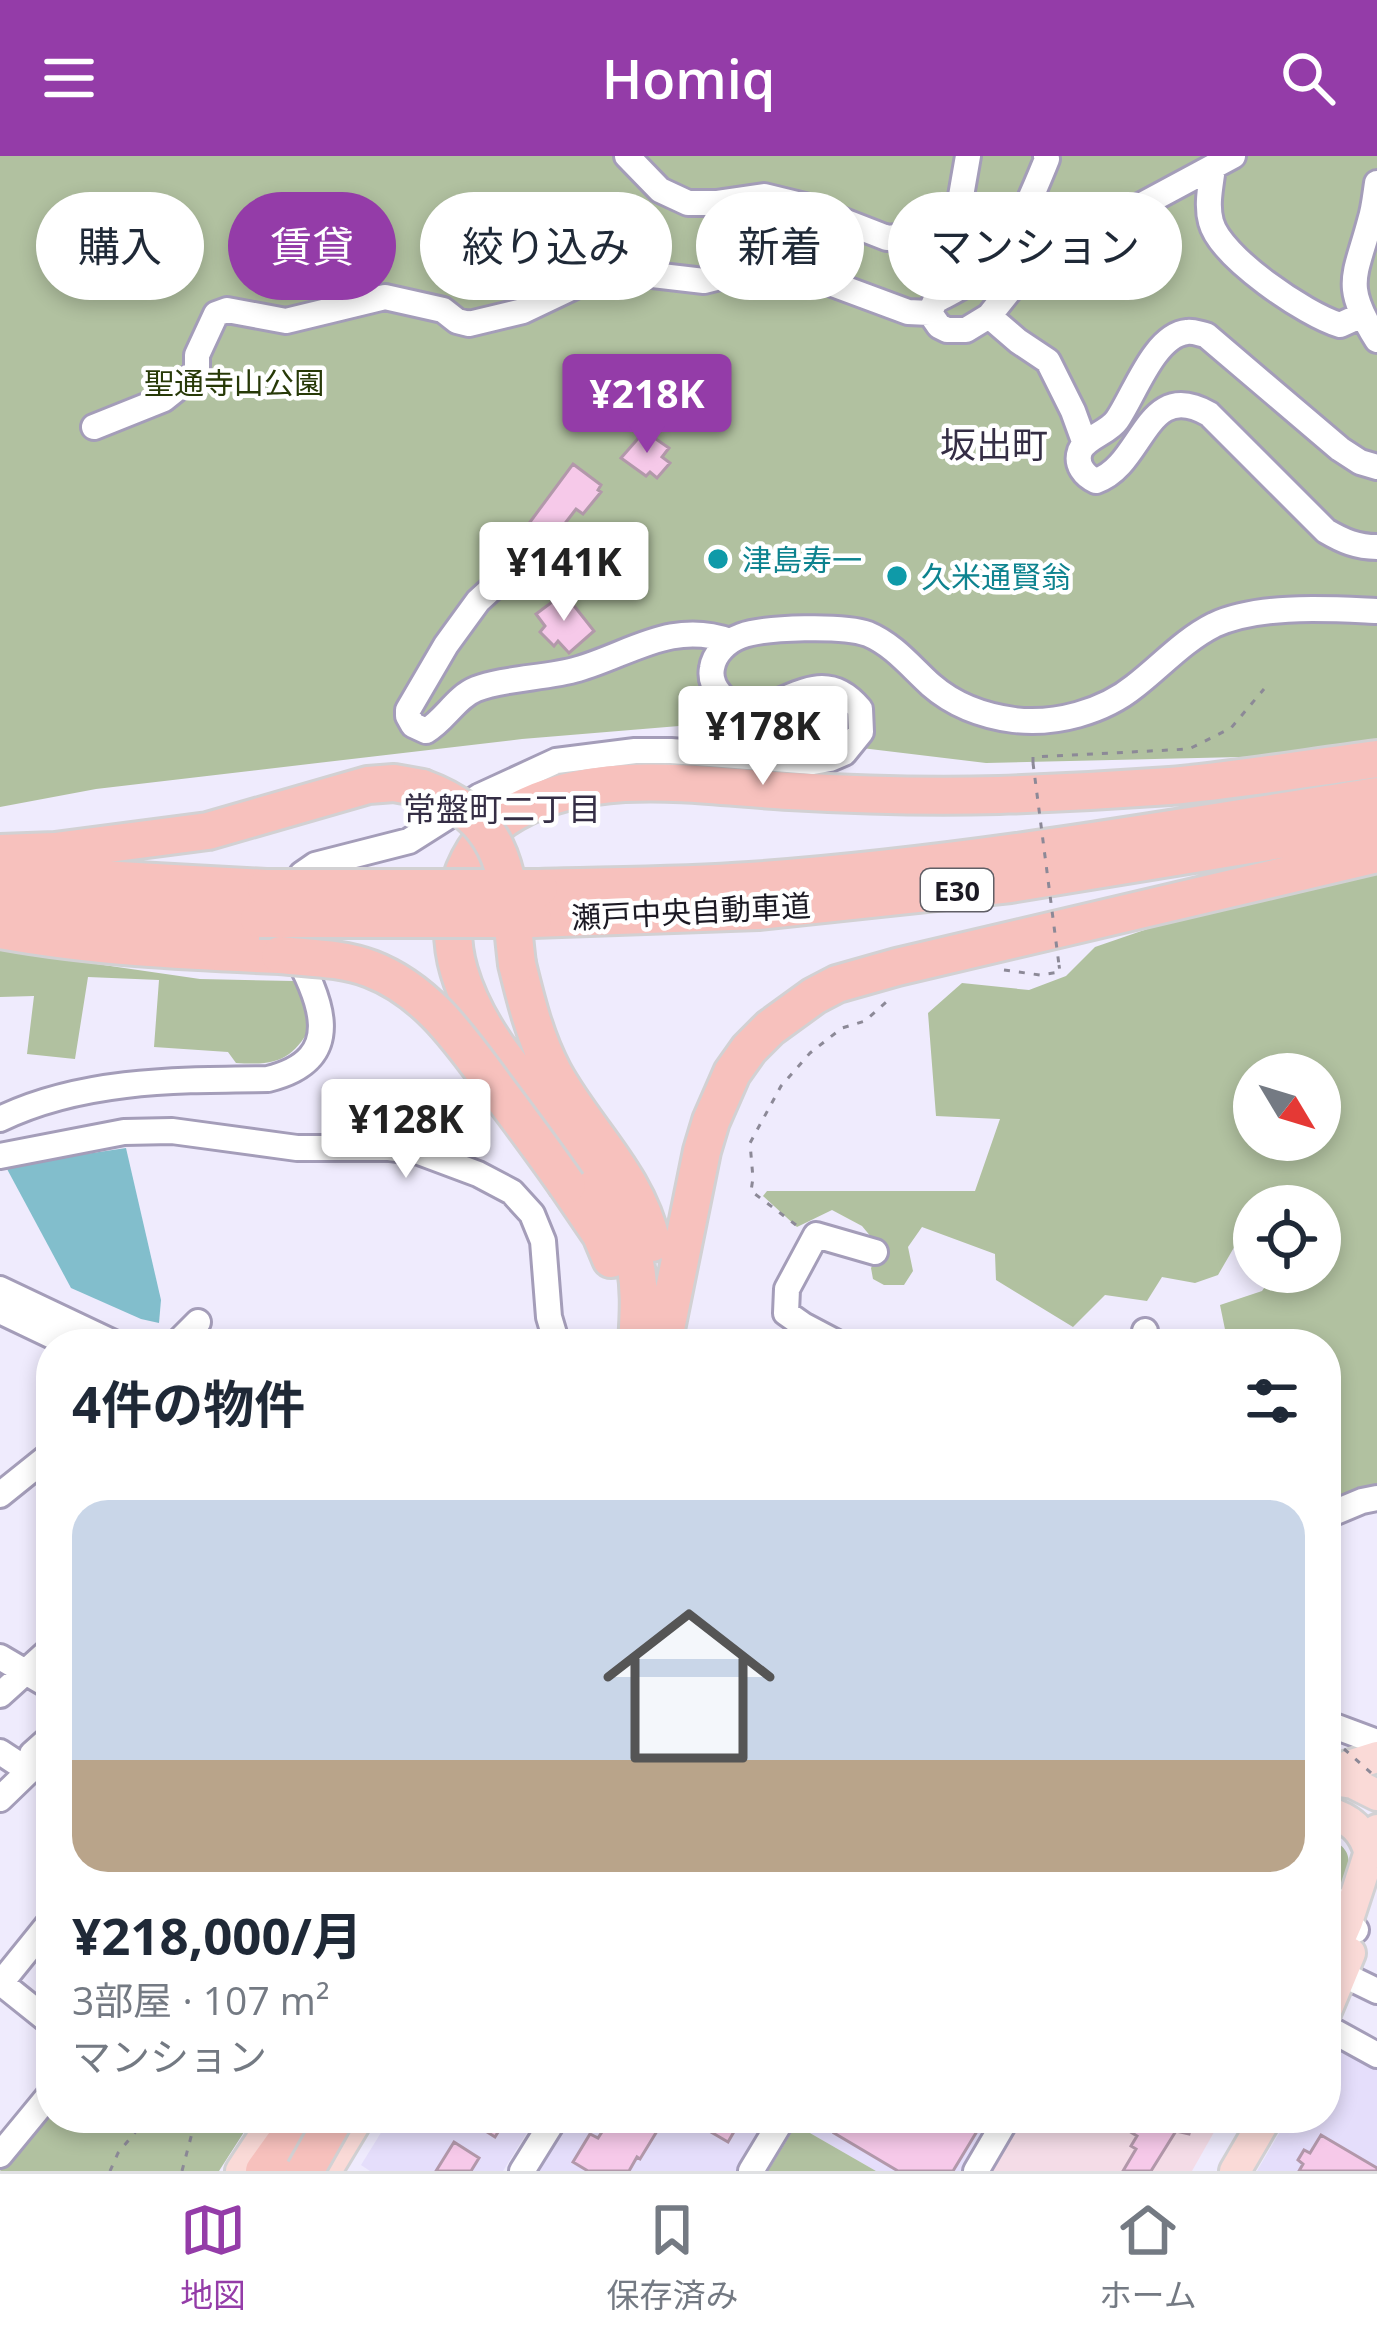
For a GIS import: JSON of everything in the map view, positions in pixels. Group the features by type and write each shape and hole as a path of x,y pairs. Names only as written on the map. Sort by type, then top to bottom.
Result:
{"highway":[{"path":"646,1329 633,1251 606,1190 487,1031 458,968 454,942 463,870 476,846 511,813 599,784 627,782 843,794 995,795 1172,785 1377,759"},
{"path":"0,853 56,851 208,831 368,784 394,783 449,798 495,842 505,869 517,964 533,1022 554,1074 619,1166 649,1228 659,1279 651,1329"},
{"name":"瀬戸中央自動車道","path":"536,904 1015,853 1377,796"},
{"name":"瀬戸中央自動車道","path":"0,906 536,904 758,911 965,889 1377,824"},
{"path":"653,1329 716,1108 749,1049 792,1010 838,984 897,967 1377,854"},
{"name":"瀬戸中央自動車道","path":"0,873 262,904"},
{"path":"0,930 126,946 337,961 371,969 421,998 466,1047 601,1235 624,1300 641,1329"},
{"path":"264,2171 291,2133"},
{"path":"326,2169 334,2133"}],"main road":[{"path":"1341,1765 1377,1757"},
{"path":"1341,1774 1353,1784 1376,1790"},
{"path":"1341,1804 1376,1790"},
{"path":"1341,1816 1354,1824 1375,1852 1341,1954"},
{"path":"241,2171 266,2133"},
{"path":"294,2171 325,2133"},
{"path":"326,2169 349,2133"},
{"path":"1213,2171 1235,2133"},
{"path":"1235,2171 1257,2133"}],"street":[{"path":"627,156 660,190 688,203 764,196 806,206 887,238 936,233 957,219 968,156"},
{"path":"931,313 935,301 970,282 998,256 1025,212 1046,156"},
{"path":"931,313 947,330 966,330 989,316 1034,261 1064,234 1089,220 1138,207 1223,161"},
{"path":"1223,161 1209,203 1211,225 1223,247 1322,320 1340,326 1362,315"},
{"path":"1377,183 1353,283 1362,315 1377,340"},
{"path":"94,427 164,400 189,379 197,370 197,355 216,314 227,310 286,320 385,297 443,310 469,324 524,311 586,281 627,272 704,281 764,266 819,279 908,312 931,313"},
{"path":"989,316 1048,361 1085,444"},
{"path":"1377,467 1340,449 1206,335 1184,332 1154,356 1114,425 1079,453 1085,476 1096,481 1109,476 1156,415 1177,403 1196,407 1209,414 1326,531 1343,542 1377,547"},
{"path":"525,558 478,601 446,645 408,710 407,716 419,729 436,725 476,689 578,669 652,639 712,634 730,641"},
{"path":"0,1119 70,1096 145,1082 268,1079 301,1064 313,1052 322,1019 319,1001 285,929 284,914 292,886 314,865 409,841 480,796 556,761 671,751 813,762 844,753 855,742 861,732 860,709 840,692 815,688 765,707 736,706 725,700 712,678 712,665 730,641 760,632 856,631 885,644 959,705 999,717 1036,721 1065,718 1114,700 1197,634 1219,623 1264,612 1377,611"},
{"path":"0,1156 124,1132 172,1131 297,1148 418,1152 512,1192 532,1214 543,1241 553,1329"},
{"path":"796,1329 786,1313 787,1289 816,1235 875,1252"},
{"path":"0,1288 85,1329"},
{"path":"0,1311 38,1329"},
{"path":"191,1329 198,1322"},
{"path":"0,1496 36,1466"},
{"path":"1341,1510 1377,1498"},
{"path":"0,1657 36,1678"},
{"path":"0,1695 36,1662"},
{"path":"1341,1729 1377,1742"},
{"path":"0,1798 29,1771 36,1750"},
{"path":"0,1751 29,1771"},
{"path":"1341,1910 1352,1927"},
{"path":"36,1940 0,1983 36,2011"},
{"path":"1341,1975 1377,1991"},
{"path":"1341,2035 1377,2055"},
{"path":"0,2155 36,2111"},
{"path":"522,2171 546,2133"},
{"path":"752,2171 774,2133"},
{"path":"976,2171 998,2133"}],"path":[{"path":"1001,970 1040,975 1060,972 1033,757 1189,749 1231,728 1264,689"},
{"path":"816,1235 805,1232 751,1191 750,1143 782,1086 810,1053 842,1028 866,1021 892,997"},
{"path":"1341,1772 1376,1790"},
{"path":"110,2171 134,2133"},
{"path":"182,2171 192,2133"}],"shaded area":[{"path":"1341,2044 1377,2064 1377,2171 1257,2171 1279,2133 1341,2133"},
{"path":"381,2133 527,2133 503,2171 370,2171 361,2165"},
{"path":"561,2133 763,2133 740,2171 537,2171"},
{"path":"810,2133 985,2133 963,2171 876,2171"},
{"path":"1011,2133 1214,2133 1192,2171 989,2171"}],"green space":[{"name":"聖通寺山公園","path":"0,156 1377,156 1377,748 1327,755 986,763 679,726 522,739 96,789 0,807"},
{"path":"1377,871 1377,1497 1341,1505 1341,1329 1225,1329 1220,1305 1256,1293 1341,1293 1341,1185 1233,1185 1233,1249 1218,1275 1195,1283 1162,1277 1147,1301 1105,1295 1073,1327 996,1280 995,1254 922,1227 908,1247 913,1271 904,1285 884,1285 873,1279 871,1268 881,1249 862,1226 832,1210 797,1227 763,1196 767,1191 975,1191 1000,1119 936,1116 928,1013 962,983 1029,990 1066,976 1095,947 1156,926"},
{"path":"0,950 200,979 293,981 314,1021 284,1057 236,1063 228,1052 154,1047 159,980 88,977 75,1059 27,1054 34,996 0,997"},
{"path":"1341,1845 1347,1854 1341,1891"},
{"path":"36,2125 36,2133 243,2133 219,2171 0,2171"},
{"path":"791,2133 810,2133 876,2171 768,2171"}],"water":[{"path":"126,1148 161,1300 159,1323 71,1288 7,1169"}],"building":[{"path":"642,434 669,448 662,457 670,463 657,478 621,458"},
{"path":"573,464 601,485 601,492 583,514 576,509 560,524 539,551 531,543 516,541"},
{"path":"564,593 594,631 569,653 540,632 545,626 536,614"},
{"path":"601,2133 656,2133 629,2171 588,2171 573,2162 590,2134 598,2138"},
{"path":"713,2133 733,2133 728,2142"},
{"path":"834,2133 976,2133 953,2171 898,2171"},
{"path":"1132,2133 1175,2133 1151,2171 1123,2171 1136,2149 1131,2146 1137,2136"},
{"path":"1321,2135 1377,2171 1299,2171 1304,2150 1310,2153"},
{"path":"454,2142 479,2158 471,2171 436,2171"}],"place":[{"name":"津島寿一","path":"718,559"},
{"name":"久米通賢翁","path":"897,576"}],"district":[{"name":"坂出町","path":"994,444"},
{"name":"常盤町二丁目","path":"502,808"}]}
